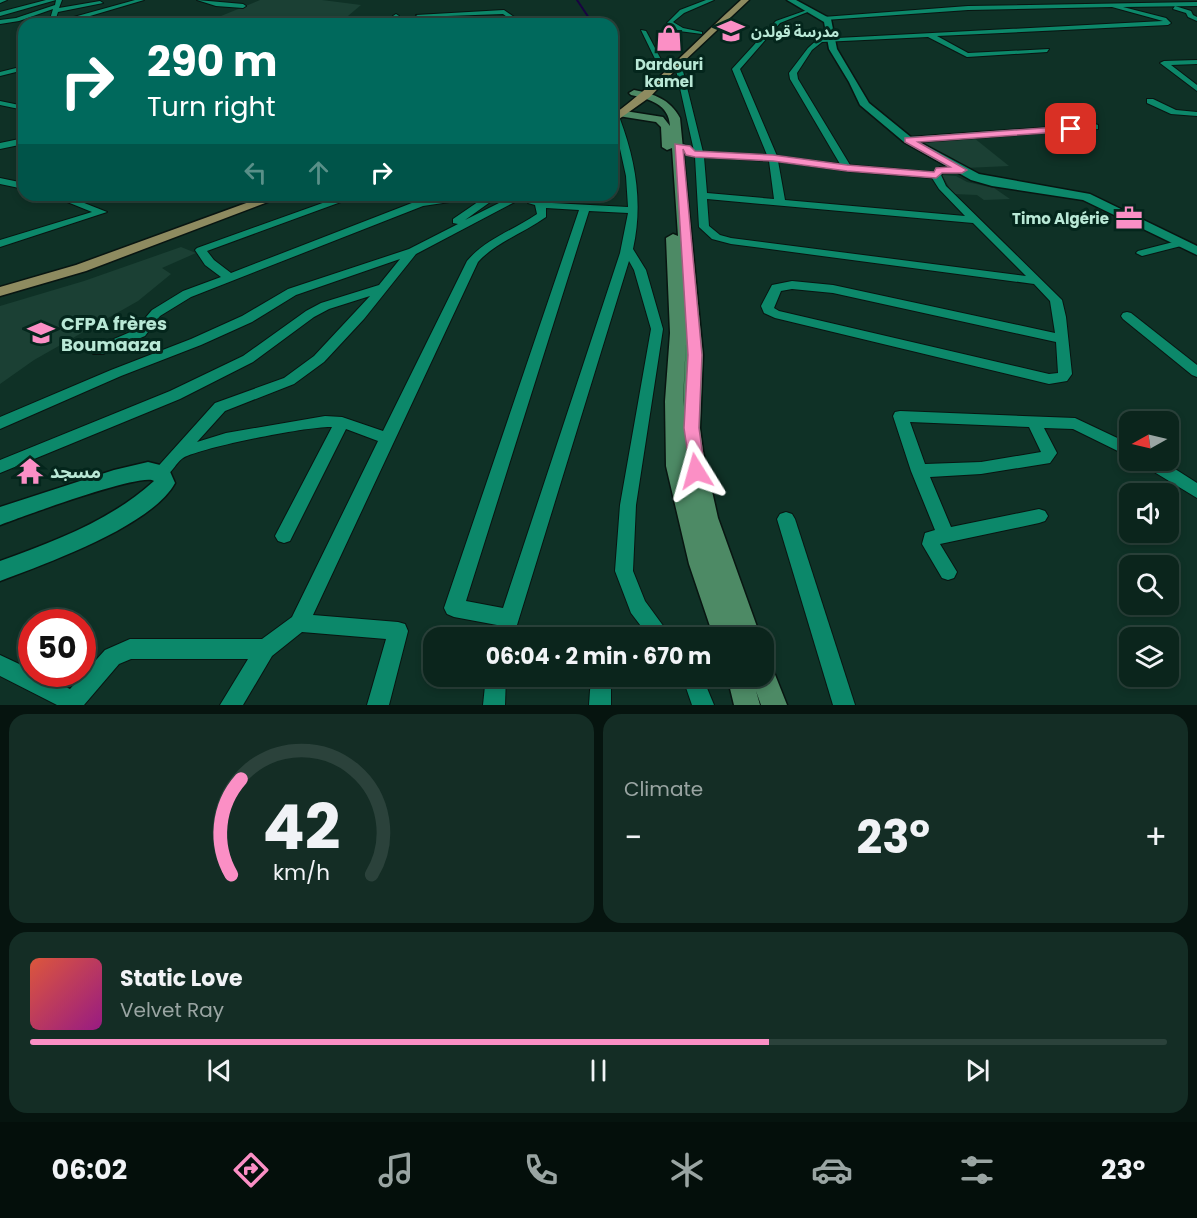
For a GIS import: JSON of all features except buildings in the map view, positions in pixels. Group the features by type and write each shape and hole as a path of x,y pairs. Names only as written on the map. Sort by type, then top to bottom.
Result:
{"main road":[{"path":"618,111 633,93 737,0"},
{"path":"618,113 647,95 677,63 745,0"},
{"path":"633,93 658,99 673,111 675,118 695,355 691,428 693,451 708,518 745,627"},
{"path":"618,115 655,117 666,128 678,333 674,401 676,466 700,564 722,627"},
{"path":"0,292 81,268 264,201"},
{"path":"742,687 747,705"},
{"path":"767,687 774,705"}],"street":[{"path":"0,14 12,10 56,4 112,0"},
{"path":"77,18 141,0"},
{"path":"200,0 243,6"},
{"path":"700,33 681,30 670,23 672,18 679,13 711,0"},
{"path":"791,0 828,21 835,53 857,87 865,105 908,140 975,177 992,182 1086,197 1197,251"},
{"path":"970,0 979,8"},
{"path":"1015,0 1027,8"},
{"path":"1057,0 1073,8"},
{"path":"1078,0 1091,7"},
{"path":"23,18 56,4"},
{"path":"825,18 894,11 1197,4"},
{"path":"1170,6 1190,12 1190,16 1197,19"},
{"path":"847,168 794,79 793,73 810,49 820,40 1168,23 1115,7"},
{"path":"12,10 38,13"},
{"path":"780,203 773,158 736,69 778,22 808,10"},
{"path":"419,15 504,12 512,18"},
{"path":"480,13 481,18"},
{"path":"0,22 18,20"},
{"path":"643,31 663,67"},
{"path":"927,33 967,55 1047,50"},
{"path":"1022,51 1042,62"},
{"path":"1197,62 1164,63 1197,89"},
{"path":"677,63 699,154 704,227 710,234 723,240 1037,281"},
{"path":"0,74 18,70"},
{"path":"1178,72 1188,73"},
{"path":"1150,101 1174,112 1197,114"},
{"path":"0,103 18,107"},
{"path":"506,627 628,250 634,210 627,153 618,124"},
{"path":"908,140 1095,127"},
{"path":"0,146 18,142"},
{"path":"678,146 687,147 692,154 773,158 847,168 936,175"},
{"path":"936,175 940,170 962,170"},
{"path":"936,175 942,187 1056,300 1060,318 1065,374 1062,378 1049,379 775,314 768,310 767,306 776,288 800,285 861,295 1061,339"},
{"path":"0,181 18,185"},
{"path":"702,196 976,220"},
{"path":"0,244 102,212 72,201"},
{"path":"231,277 217,269 204,257 201,250 338,201"},
{"path":"98,351 140,333 156,313 187,294 415,201"},
{"path":"161,472 220,407 289,381 319,359 417,248 486,201"},
{"path":"0,423 116,373 196,342 247,319 292,292 417,248 510,201"},
{"path":"532,201 540,204 634,210"},
{"path":"231,705 264,649 299,623 473,261 485,248 524,228 542,215 540,204"},
{"path":"508,618 454,608 585,207"},
{"path":"1142,253 1181,243"},
{"path":"628,250 640,270 657,329 628,505 624,571 638,607 653,627"},
{"path":"0,466 175,395 248,359 310,314 325,306 382,288"},
{"path":"1127,316 1197,372"},
{"path":"945,533 919,471 900,416 1075,424 1119,446"},
{"path":"179,454 225,439 325,421 342,422 389,439"},
{"path":"284,536 342,422"},
{"path":"919,471 981,468 1044,459 1049,453 1034,422"},
{"path":"0,516 114,478 148,470 161,472"},
{"path":"1164,471 1197,491"},
{"path":"0,572 118,520 152,497 165,483 161,472"},
{"path":"948,572 931,544 931,538 945,533 1040,516"},
{"path":"786,519 844,704"},
{"path":"299,623 398,631 378,705"},
{"path":"0,665 71,703 112,657 130,649 264,649"},
{"path":"494,705 495,687"},
{"path":"600,705 601,687"},
{"path":"696,687 702,705"}],"shaded area":[{"path":"260,0 322,0 361,5 346,18 221,16"},
{"path":"974,138 1009,166 965,168 921,146 919,142"},
{"path":"942,175 956,176 967,182 994,188 1010,199 984,200 977,195 953,194"},
{"name":"CFPA frères Boumaaza","path":"181,247 196,253 162,268 171,274 138,301 34,360 0,384 0,306 84,281"}],"waterway":[{"path":"577,0 589,18"}],"place":[{"name":"مدرسة قولدن","path":"731,31"},
{"name":"Dardouri kamel","path":"669,38"},
{"name":"Timo Algérie","path":"1129,218"},
{"name":"CFPA frères Boumaaza","path":"41,333"},
{"name":"مسجد","path":"30,471"}],"route":[{"path":"696,471 691,428 695,355 678,146 687,147 688,152 695,154 773,158 847,168 936,175 940,170 962,170 908,140 1071,129"}]}
